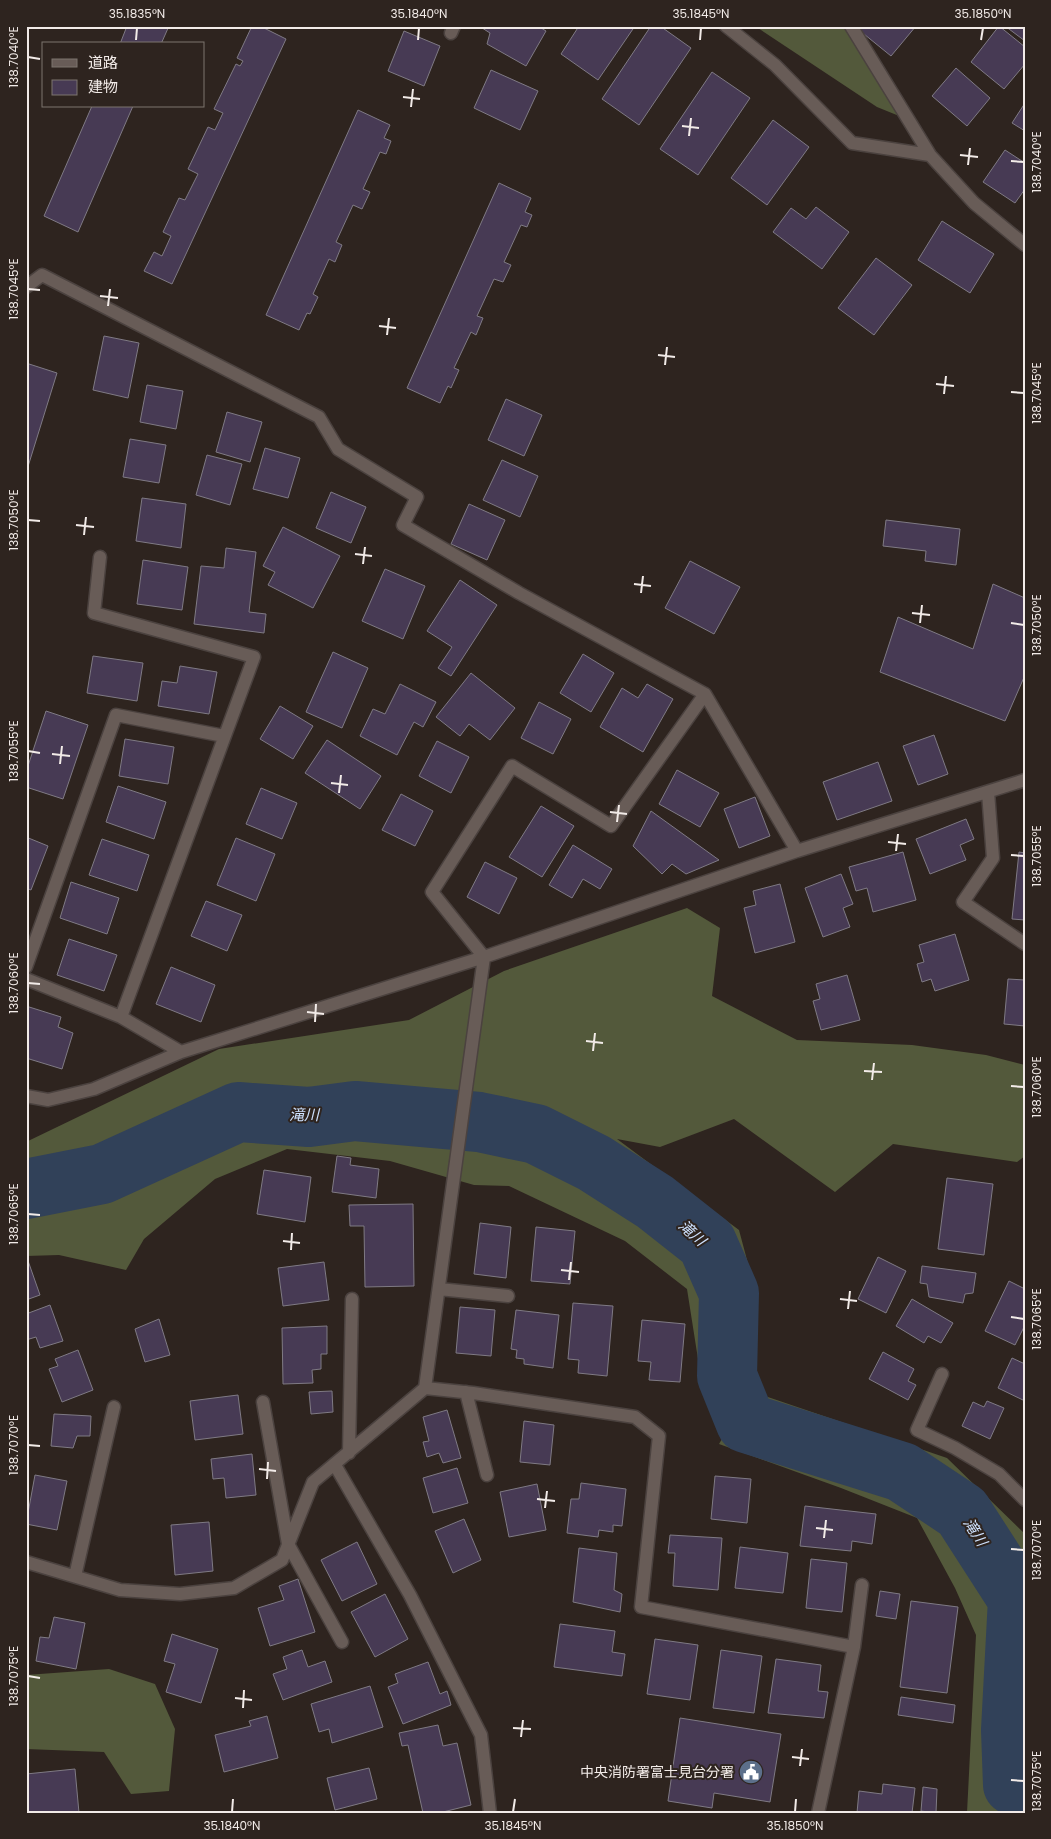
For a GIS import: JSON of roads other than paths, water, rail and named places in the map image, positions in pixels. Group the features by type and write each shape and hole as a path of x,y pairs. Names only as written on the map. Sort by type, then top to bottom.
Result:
{"street":[{"path":"726,26 775,65 852,143 930,155"},
{"path":"851,26 930,155 974,203 1025,244"},
{"path":"26,287 42,274 319,416 338,449 417,497 403,525 519,593 705,694 798,851"},
{"path":"100,557 94,613 254,657 121,1017"},
{"path":"26,1562 120,1590 180,1594 234,1588 282,1560 313,1482 425,1388 484,957 432,892 512,766 611,826 705,694"},
{"path":"26,967 116,715 224,736"},
{"path":"26,1096 48,1100 94,1088 181,1052 484,957 798,851 1025,780"},
{"path":"988,792 993,858 963,902 1025,944"},
{"path":"26,980 121,1017 181,1052"},
{"path":"439,1290 508,1296"},
{"path":"349,1453 352,1299"},
{"path":"942,1374 918,1430 956,1448 999,1474 1025,1500"},
{"path":"425,1388 635,1416 659,1436 641,1607 854,1647"},
{"path":"466,1392 487,1475"},
{"path":"263,1402 288,1544 342,1642"},
{"path":"76,1576 114,1407"},
{"path":"335,1464 410,1595 481,1735 490,1813"},
{"path":"818,1813 854,1647 862,1585"}],"waterway":[{"name":"滝川","path":"26,1189 102,1174 238,1112 309,1117 355,1111 479,1122 536,1134 594,1163 655,1202 707,1243 729,1293 727,1376 746,1423 902,1472 962,1512 1018,1599 1011,1730 1013,1785 1025,1790"}],"place":[{"name":"中央消防署富士見台分署","path":"751,1772"}]}
